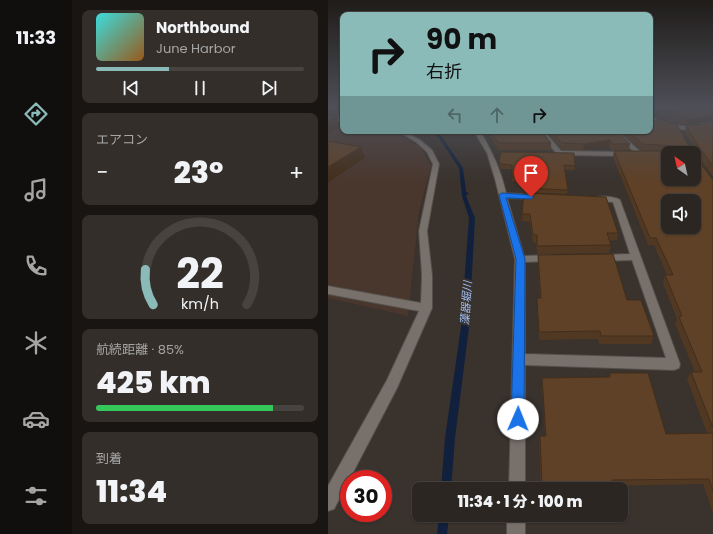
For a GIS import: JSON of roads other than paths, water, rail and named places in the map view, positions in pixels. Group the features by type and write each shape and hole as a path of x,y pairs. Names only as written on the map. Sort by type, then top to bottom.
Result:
{"street":[{"path":"328,503 392,384 426,308 427,275 423,231 436,164 430,151 418,141 405,134"},
{"path":"479,134 494,153 502,195 520,259 517,482"},
{"path":"543,134 559,153"},
{"path":"552,153 644,154 617,134"},
{"path":"502,195 548,197"},
{"path":"518,359 674,364 616,200 586,199"},
{"path":"590,258 636,257"},
{"path":"520,259 559,258"},
{"path":"328,290 426,308"},
{"path":"516,522 516,534"}],"waterway":[{"name":"藻器堀川","path":"438,134 461,168 464,194 467,193 464,196 472,218 465,327 450,438 447,482"},
{"name":"藻器堀川","path":"442,534 443,522"}]}
